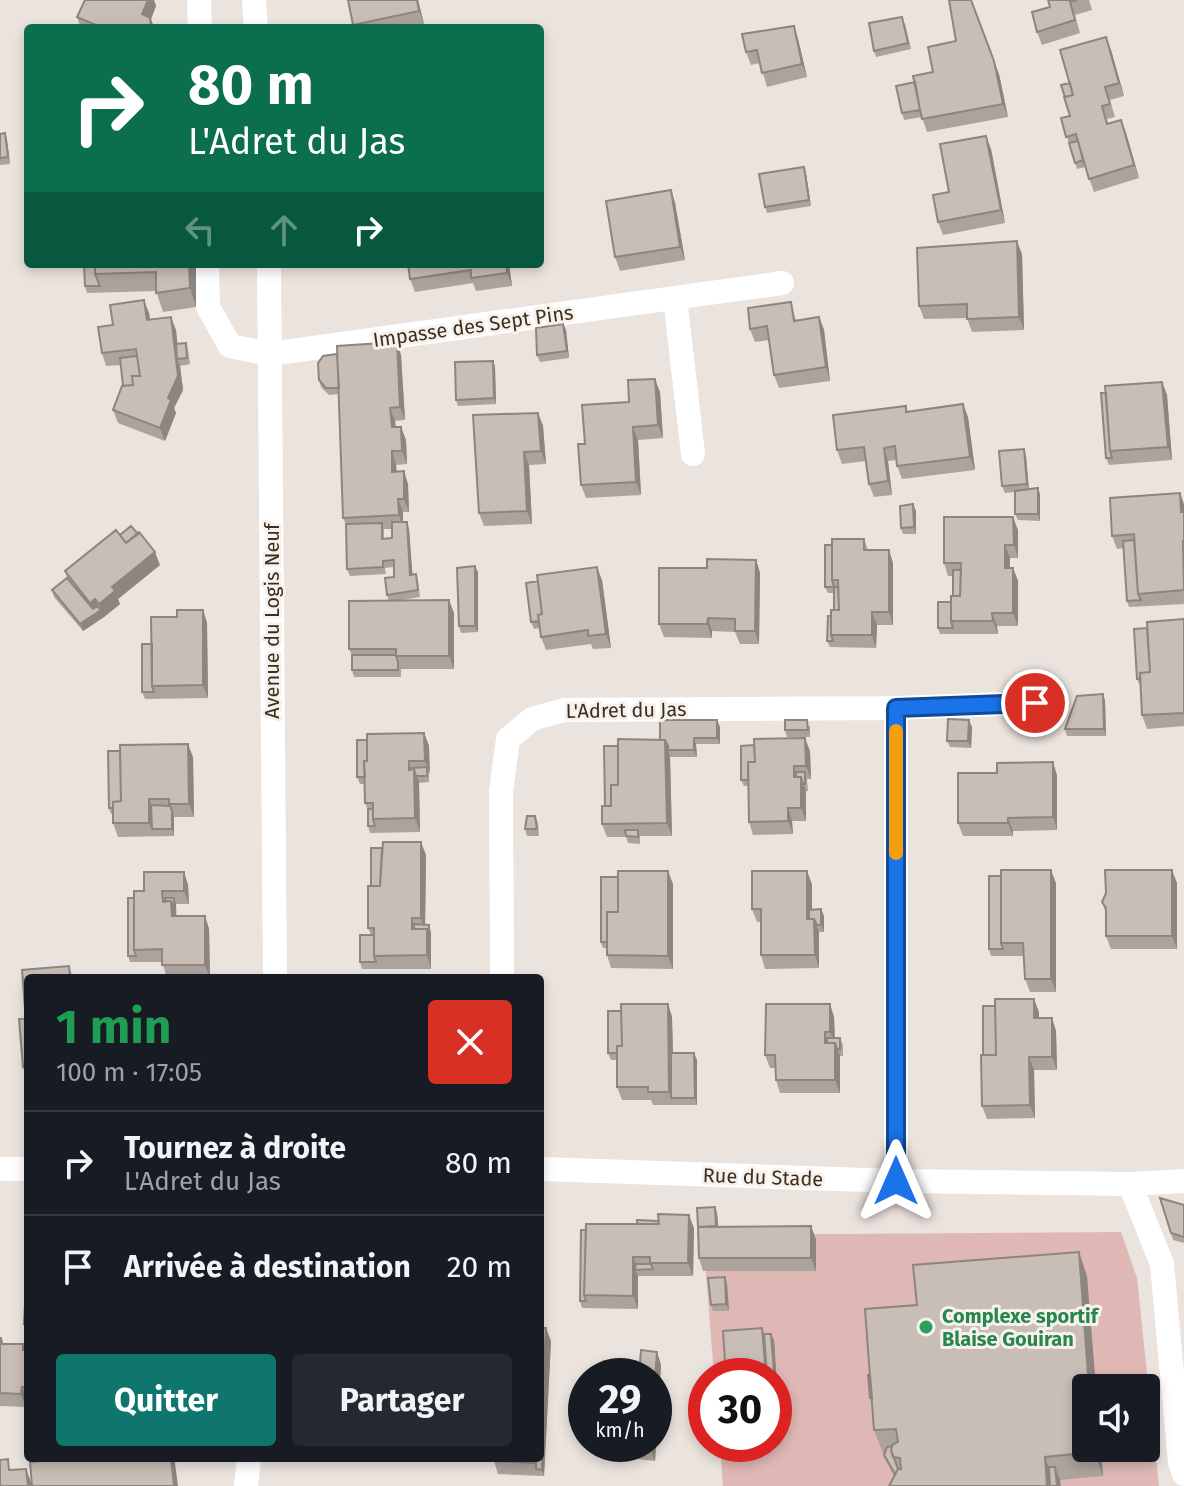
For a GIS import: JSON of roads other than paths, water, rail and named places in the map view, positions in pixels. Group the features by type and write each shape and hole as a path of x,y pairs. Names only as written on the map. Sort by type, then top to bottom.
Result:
{"street":[{"path":"199,0 200,24"},
{"path":"254,0 256,24"},
{"name":"Impasse des Sept Pins","path":"207,268 208,307 230,346 270,354 782,283"},
{"name":"Avenue du Logis Neuf","path":"269,268 275,974"},
{"path":"675,298 693,454"},
{"name":"L'Adret du Jas","path":"502,974 501,791 508,739 532,719 564,710 896,708 1035,703"},
{"path":"896,708 896,1181"},
{"path":"0,1169 24,1169"},
{"name":"Rue du Stade","path":"544,1169 896,1181 1130,1184 1184,1181"},
{"path":"1130,1184 1162,1264 1180,1462 1184,1474"},
{"path":"246,1486 249,1462"}],"place":[{"name":"Complexe sportif Blaise Gouiran","path":"926,1327"}]}
